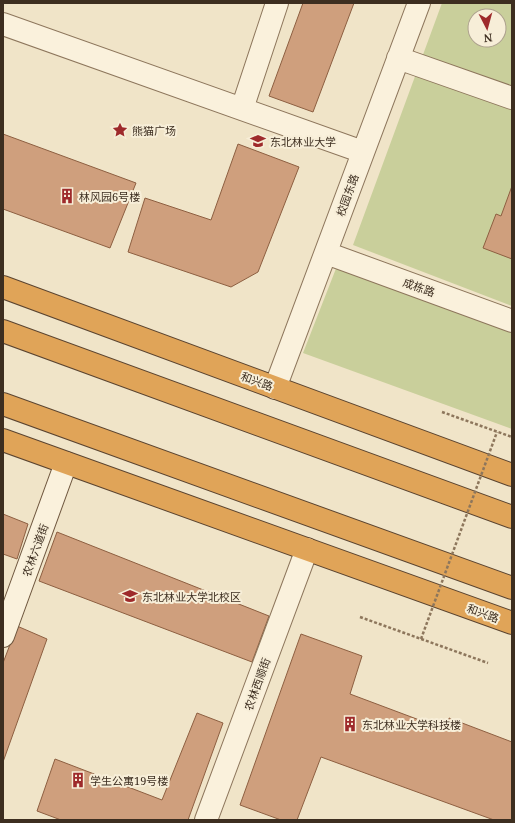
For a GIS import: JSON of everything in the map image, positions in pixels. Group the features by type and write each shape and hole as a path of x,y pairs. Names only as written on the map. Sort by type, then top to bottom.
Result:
{"highway":[{"name":"和兴路","path":"3,287 512,476"},
{"path":"3,331 512,517"},
{"path":"3,404 512,588"},
{"name":"和兴路","path":"3,440 512,623"}],"street":[{"path":"242,109 277,3"},
{"name":"校园东路","path":"275,388 419,3"},
{"path":"3,24 363,152"},
{"path":"398,58 512,98"},
{"name":"成栋路","path":"326,253 512,321"},
{"name":"农林六道街","path":"3,636 66,463"},
{"name":"农林西顺街","path":"206,820 307,549"}],"path":[{"path":"442,412 512,437"},
{"path":"421,639 497,432"},
{"path":"360,617 488,664"}],"green space":[{"path":"442,3 512,3 512,306 353,245"},
{"path":"337,266 512,330 512,429 303,353"}],"building":[{"path":"303,3 354,3 313,112 269,96"},
{"name":"林风园6号楼","path":"3,134 136,183 110,248 3,209"},
{"path":"238,144 299,167 258,272 231,287 128,252 145,198 211,220"},
{"path":"512,186 512,259 483,248 496,214 501,216"},
{"path":"3,514 28,524 17,559 3,554"},
{"path":"57,532 269,616 252,662 39,581"},
{"path":"17,626 47,639 3,762 3,663"},
{"name":"东北林业大学科技楼","path":"301,634 362,656 350,694 446,730 449,718 512,742 512,820 494,820 321,757 297,820 281,820 240,805"},
{"name":"学生公寓19号楼","path":"197,713 223,723 188,820 61,820 37,811 55,759 162,800"}],"place":[{"name":"熊猫广场","path":"120,130"},
{"name":"东北林业大学","path":"258,141"},
{"name":"林风园6号楼","path":"67,196"},
{"name":"东北林业大学北校区","path":"130,596"},
{"name":"东北林业大学科技楼","path":"350,724"},
{"name":"学生公寓19号楼","path":"78,780"}]}
